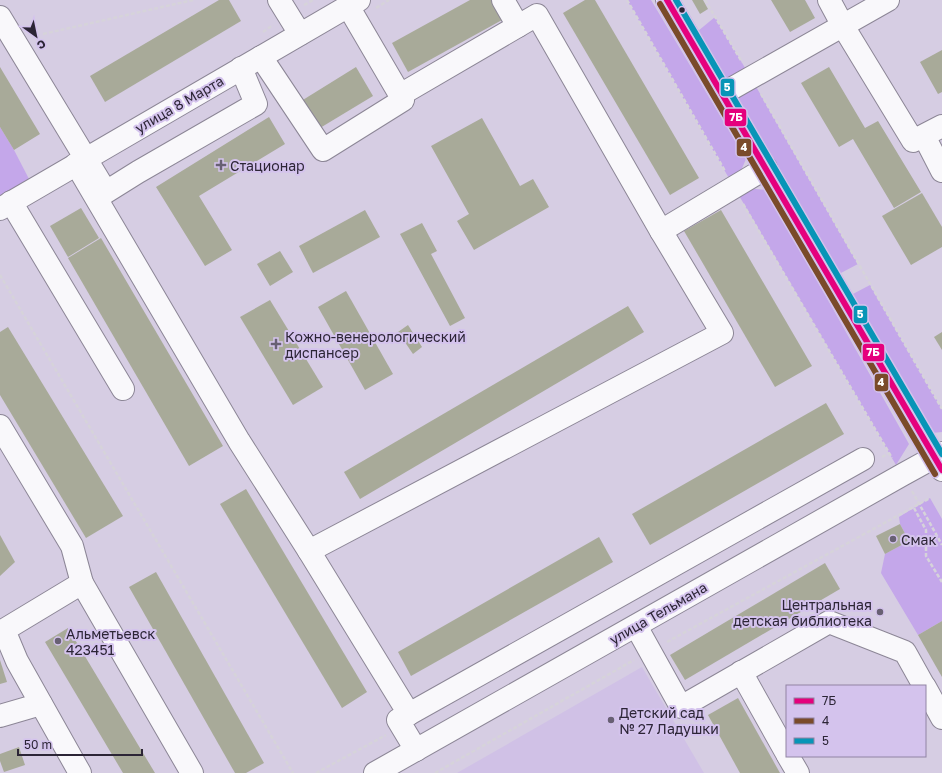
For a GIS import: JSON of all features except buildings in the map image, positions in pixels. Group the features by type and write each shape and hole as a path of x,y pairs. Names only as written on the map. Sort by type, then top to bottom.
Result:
{"street":[{"path":"503,0 518,26"},
{"path":"668,0 722,94 940,460"},
{"path":"830,0 913,141 933,131 942,171"},
{"path":"722,94 888,0"},
{"path":"261,57 323,150 403,100 354,3"},
{"name":"улица 8 Марта","path":"6,205 354,3"},
{"path":"284,7 300,34"},
{"path":"309,551 722,333 661,231 537,15 400,95"},
{"path":"0,17 239,441 309,551 409,714"},
{"path":"81,161 106,192 114,188 138,172 256,104 241,68"},
{"path":"661,231 766,168"},
{"path":"6,205 123,389"},
{"path":"0,426 72,546 82,583 192,773"},
{"path":"416,750 398,720 863,460"},
{"name":"улица Тельмана","path":"375,773 895,478 940,460"},
{"path":"80,773 17,661 2,627 82,583"},
{"path":"636,626 681,707 829,622 906,652 924,685"},
{"path":"741,672 786,751"},
{"path":"926,689 942,718"},
{"path":"0,716 41,704"},
{"path":"789,757 798,773"}],"path":[{"path":"43,34 193,0"},
{"path":"627,0 893,459"},
{"path":"705,0 942,409"},
{"path":"262,33 284,7"},
{"path":"0,275 293,773"},
{"path":"910,489 942,545"},
{"path":"435,773 650,651 930,498"},
{"path":"914,508 926,530 926,556 942,582"}],"shaded area":[{"path":"627,0 651,0 746,159 734,187"},
{"path":"715,17 858,264 839,274 698,31"},
{"path":"0,127 29,179 0,196"},
{"path":"734,187 766,190 909,444 896,465"},
{"path":"870,285 942,409 942,432 932,433 851,295"},
{"path":"930,498 942,519 942,621 918,635 881,573 885,554 909,541 900,524 899,517"},
{"name":"Детский сад № 27 Ладушки","path":"642,667 704,773 457,773"}],"transit line":[{"name":"7Б","path":"667,0 942,470"},
{"name":"5","path":"676,0 942,454"},
{"name":"4","path":"660,4 935,474"}],"place":[{"name":"Стационар","path":"221,165"},
{"name":"Кожно-венерологический диспансер","path":"276,344"},
{"name":"Смак","path":"893,539"},
{"name":"Центральная детская библиотека","path":"880,612"},
{"name":"Альметьевск 423451","path":"58,641"},
{"name":"Детский сад № 27 Ладушки","path":"611,720"}]}
